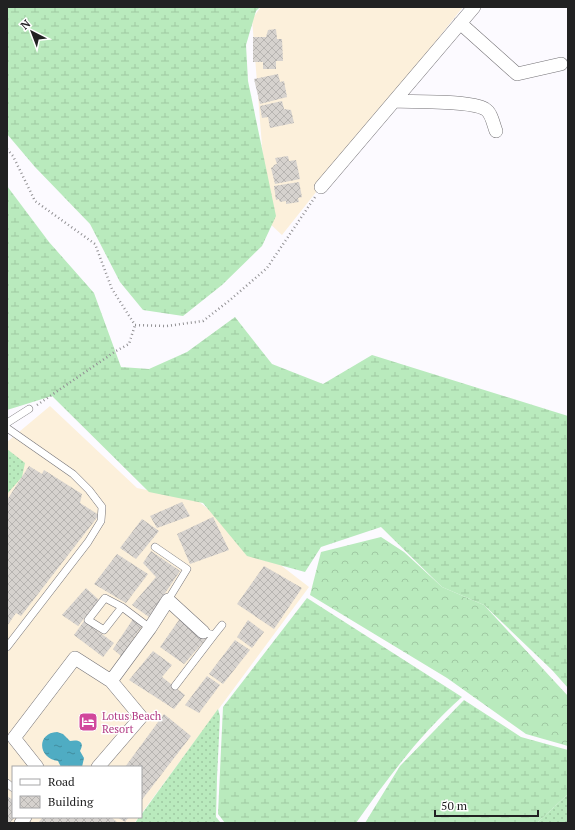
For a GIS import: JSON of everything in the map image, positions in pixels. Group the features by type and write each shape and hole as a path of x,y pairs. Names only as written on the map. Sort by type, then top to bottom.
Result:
{"street":[{"path":"321,186 474,7"},
{"path":"460,24 517,74 561,64"},
{"path":"394,101 473,104 486,109 492,118 496,131"},
{"path":"111,681 150,628 168,600 209,633"},
{"path":"36,766 14,738 75,658 111,681 141,717 99,766"}],"lane":[{"path":"7,423 29,409"},
{"path":"7,428 73,474 90,490 102,507 102,521 88,542 7,647"},
{"path":"155,547 187,569 168,600"},
{"path":"122,607 104,630 88,620 105,598 122,607 150,628"},
{"path":"175,686 209,633 222,625"}],"path":[{"path":"7,149 13,156 35,201 95,244 112,289 135,325"},
{"path":"135,325 167,326 203,321 267,268 321,186"},
{"path":"29,409 42,402 116,351 129,344 135,325"}],"shaded area":[{"path":"261,7 463,7 282,235 268,222 252,19"},
{"path":"50,406 137,488 198,501 309,587 142,813 142,766 12,766 12,818 138,818 134,823 7,823 7,442"}],"green space":[{"path":"7,7 260,7 256,11 246,45 248,81 276,216 262,246 222,285 183,316 143,310 120,282 90,224 35,167 7,134"},
{"path":"7,186 49,242 94,293 121,367 149,369 187,352 235,317 272,364 323,384 372,355 568,416 568,688 552,670 484,605 442,587 381,527 321,547 305,572 247,556 203,503 149,492 52,396 7,410"},
{"path":"7,449 25,463 22,477 7,494"},
{"path":"381,537 404,552 442,587 484,605 568,696 568,746 526,734 447,678 310,595 321,552"},
{"path":"307,598 462,697 418,741 356,823 225,823 218,814 223,707"},
{"path":"464,700 521,737 568,750 568,794 537,823 365,823 400,766"},
{"path":"218,709 220,716 216,817 221,823 135,823 138,818 142,818 142,814"},
{"path":"568,794 568,823 537,823"}],"water":[{"path":"57,732 63,734 70,741 76,740 81,743 82,745 80,751 84,758 82,766 60,766 58,761 46,756 42,746 45,737 50,733"}],"building":[{"path":"276,29 277,39 282,39 283,61 276,61 276,69 263,69 263,62 253,62 253,37 266,37 268,30"},
{"path":"278,74 280,82 284,81 287,97 260,104 254,79"},
{"path":"282,101 284,109 291,110 294,123 270,128 268,117 262,118 260,106"},
{"path":"288,156 289,161 296,160 300,179 275,184 271,168 277,164 275,158"},
{"path":"299,182 302,197 298,198 299,202 286,204 286,201 280,202 279,199 276,200 274,186"},
{"path":"29,466 42,474 44,470 82,494 80,503 99,515 21,616 16,613 7,626 7,500"},
{"path":"182,502 190,516 157,528 150,516"},
{"path":"213,517 229,550 190,564 177,534"},
{"path":"142,519 159,531 136,559 120,548"},
{"path":"151,551 180,571 149,617 132,605 156,577 143,563"},
{"path":"117,554 148,574 126,603 94,584"},
{"path":"264,566 302,588 274,629 237,604"},
{"path":"86,588 99,600 78,626 62,615"},
{"path":"181,617 206,639 184,664 160,647"},
{"path":"133,619 142,626 121,656 113,649"},
{"path":"248,620 264,632 252,648 237,637"},
{"path":"84,621 114,643 103,657 74,635"},
{"path":"235,640 250,650 223,684 209,674"},
{"path":"153,651 172,665 162,677 185,695 174,709 129,680"},
{"path":"207,676 220,685 199,713 185,705"},
{"path":"164,714 191,736 142,800 142,766 126,766"},
{"path":"7,796 12,799 12,818 14,818 10,823 7,823"},
{"path":"42,818 112,818 117,822 38,823"},
{"path":"119,818 128,818 125,822"}],"place":[{"name":"Lotus Beach Resort","path":"88,722"}]}
